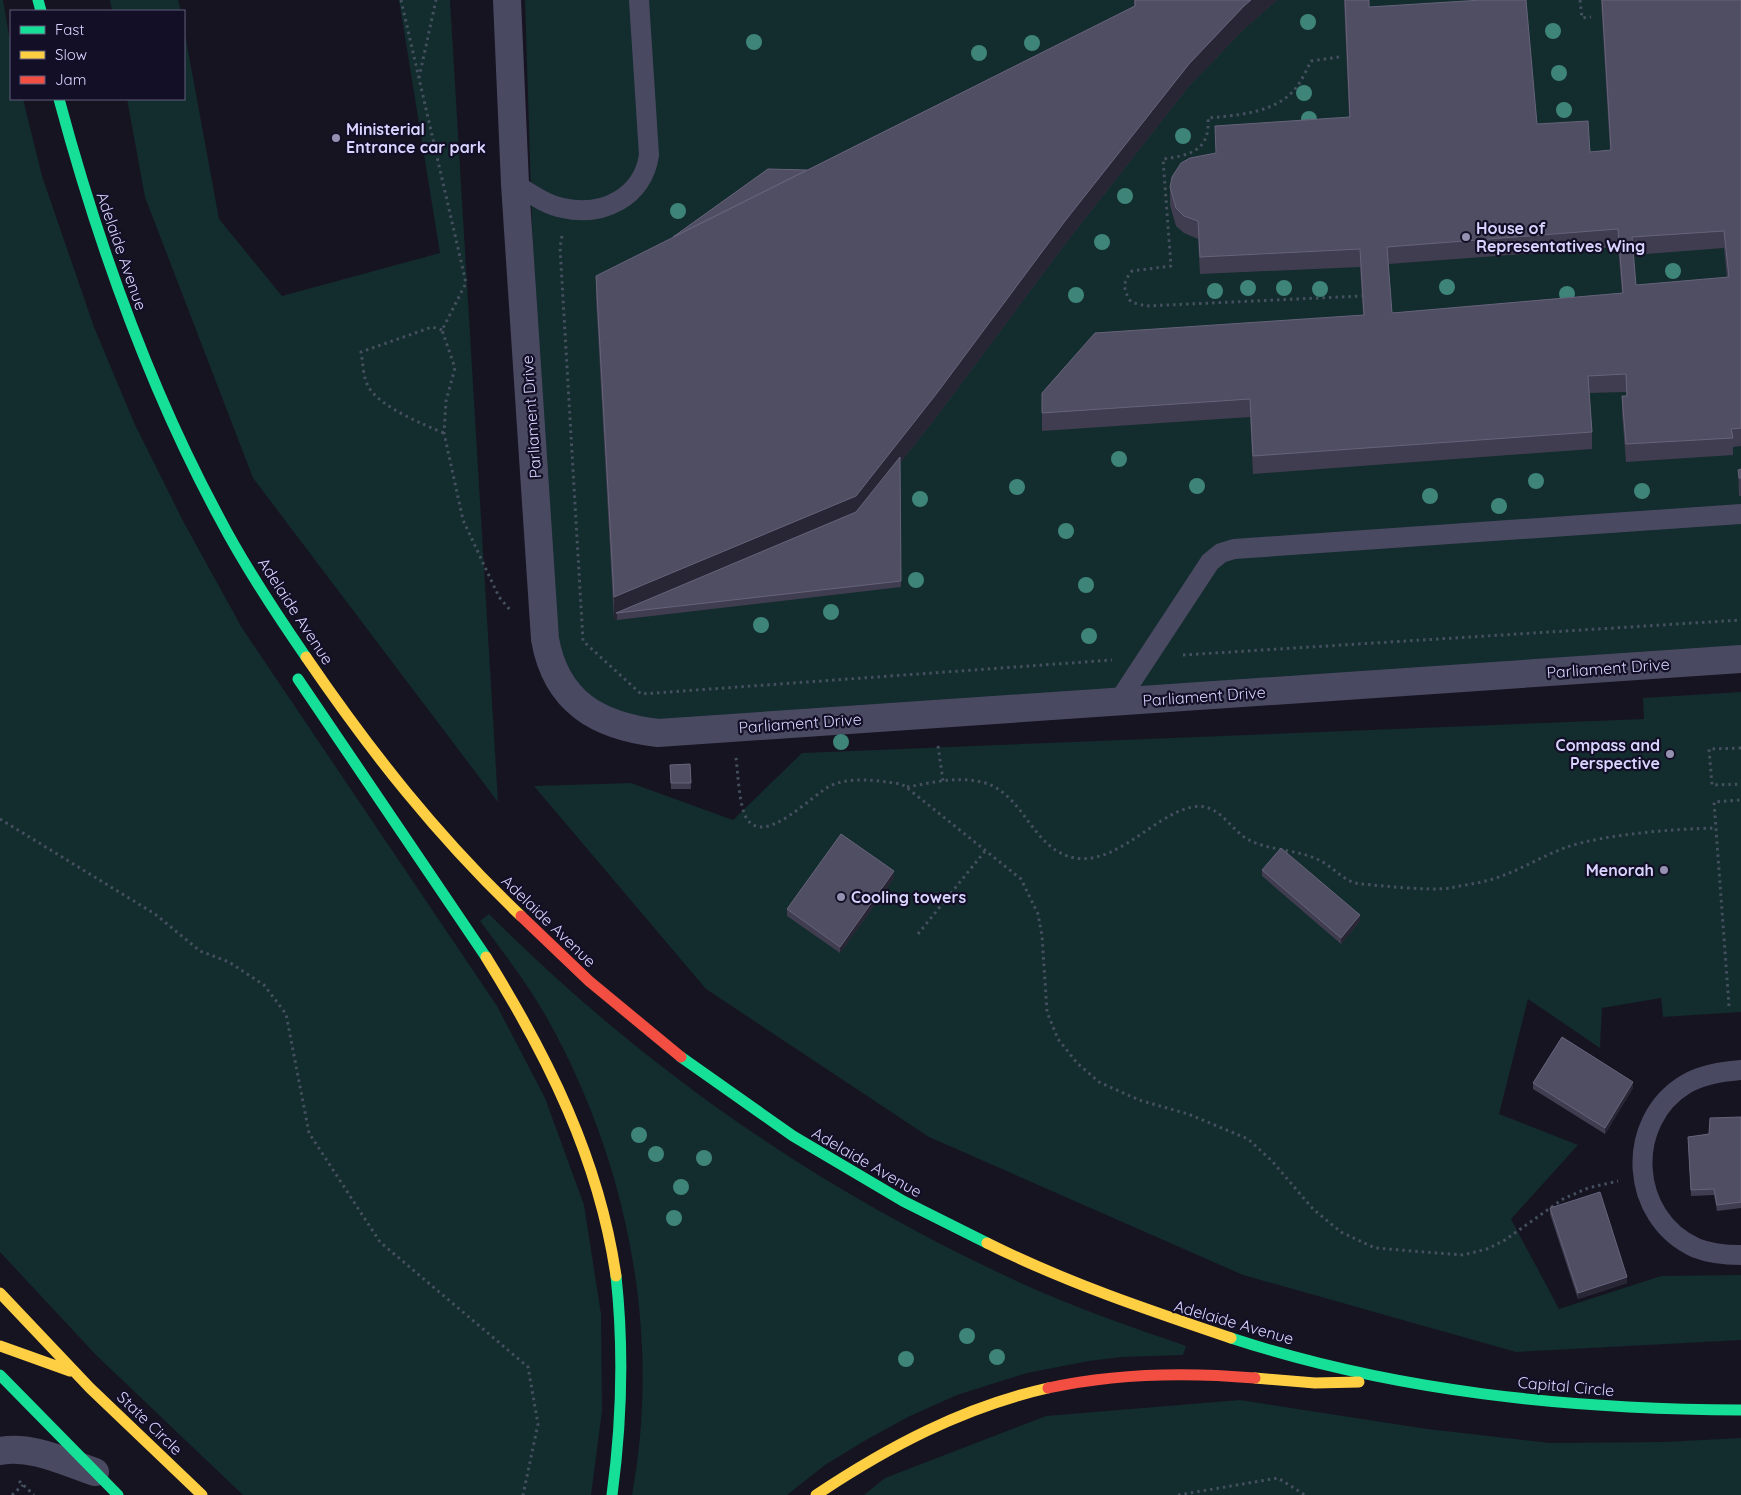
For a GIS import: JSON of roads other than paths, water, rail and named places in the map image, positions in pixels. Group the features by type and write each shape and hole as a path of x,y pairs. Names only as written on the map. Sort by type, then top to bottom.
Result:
{"main road":[{"name":"Adelaide Avenue","path":"59,100 87,204 122,305 163,404 239,554 264,596 360,737 454,850 529,926 607,999 690,1066 778,1128 869,1184 963,1234 1060,1279 1160,1317 1262,1348 1388,1380"},
{"path":"239,554 256,603"},
{"path":"291,667 429,871 510,996 548,1063 585,1147 608,1231 621,1313 623,1397 612,1495"},
{"name":"State Circle","path":"0,1293 76,1373 202,1495"},
{"name":"State Circle","path":"0,1346 76,1373"},
{"path":"0,1375 118,1495"},
{"path":"816,1495 880,1453 941,1423 997,1401 1070,1382 1117,1376 1167,1375 1240,1376 1312,1383 1388,1380"},
{"name":"Capital Circle","path":"1388,1380 1470,1393 1577,1405 1683,1410 1741,1410"}],"street":[{"name":"Parliament Drive","path":"507,0 515,184 545,639 551,663 563,685 582,706 605,721 622,728 658,733 1741,659"},
{"path":"0,1450 14,1449 34,1452 95,1472"}],"lane":[{"path":"515,184 550,204 584,211 617,202 638,186 646,172 649,155 639,0"},
{"path":"1118,702 1210,562 1221,553 1234,549 1741,514"},
{"path":"1741,1070 1701,1077 1681,1088 1663,1103 1654,1116 1643,1145 1642,1176 1652,1205 1670,1230 1695,1247 1726,1255 1741,1255"}],"place":[{"name":"Ministerial Entrance car park","path":"336,138"},
{"name":"House of Representatives Wing","path":"1466,237"},
{"name":"Compass and Perspective","path":"1670,754"},
{"name":"Menorah","path":"1664,870"},
{"name":"Cooling towers","path":"841,897"}]}
